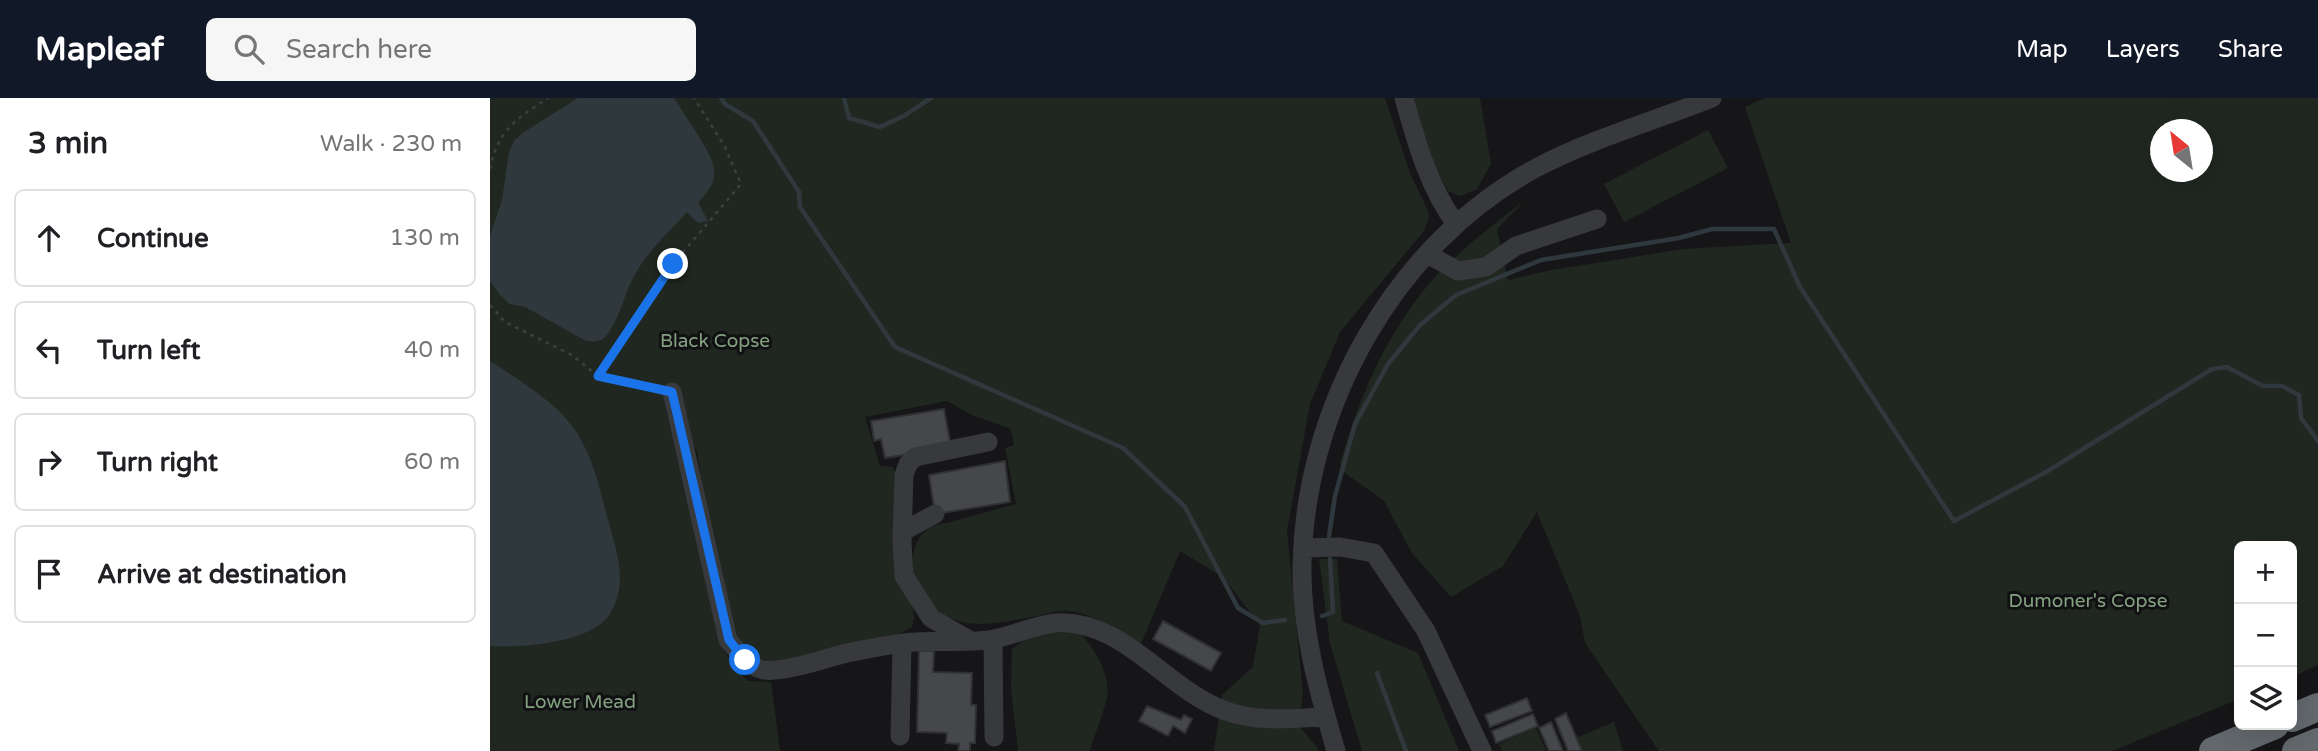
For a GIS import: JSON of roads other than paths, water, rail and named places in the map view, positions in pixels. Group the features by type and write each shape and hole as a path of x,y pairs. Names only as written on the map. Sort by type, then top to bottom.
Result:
{"highway":[{"path":"2297,716 2318,707"},
{"path":"2213,751 2264,730"},
{"path":"2296,751 2318,742"}],"street":[{"path":"1404,98 1437,195 1456,224"},
{"path":"1336,751 1311,658 1303,595 1303,548 1309,495 1335,404 1371,329 1404,281 1427,254 1475,208 1535,169 1604,138 1712,98"},
{"path":"1427,254 1458,271 1486,267 1516,246 1597,219"},
{"path":"672,392 729,640 745,660 763,670 902,644 993,639 1053,623 1082,625 1112,637 1200,700 1225,711 1248,718 1276,720 1326,717"},
{"path":"970,641 931,618 904,576 904,475 910,460 915,457 988,442"},
{"path":"902,532 935,514"},
{"path":"1303,548 1340,547 1374,553 1426,631 1482,751"},
{"path":"993,639 994,737"},
{"path":"900,736 902,644"}],"waterway":[{"path":"721,98 725,104 753,121 799,192 800,207 895,347 1123,448 1185,507 1238,608 1263,623 1285,620"},
{"path":"844,98 849,118 880,127 904,116 931,98"},
{"path":"1329,536 1335,496 1355,424 1388,364 1420,325 1456,295 1541,260 1679,238 1712,229 1774,229 1800,287 1954,521 2046,472 2212,369 2227,367 2263,386 2282,386 2299,395 2301,418 2318,441"},
{"path":"1322,616 1333,612 1330,559"},
{"path":"1377,673 1406,751"}],"park label":[{"name":"Black Copse","path":"715,340"},
{"name":"Dumoner's Copse","path":"2088,600"},
{"name":"Lower Mead","path":"580,701"}]}
